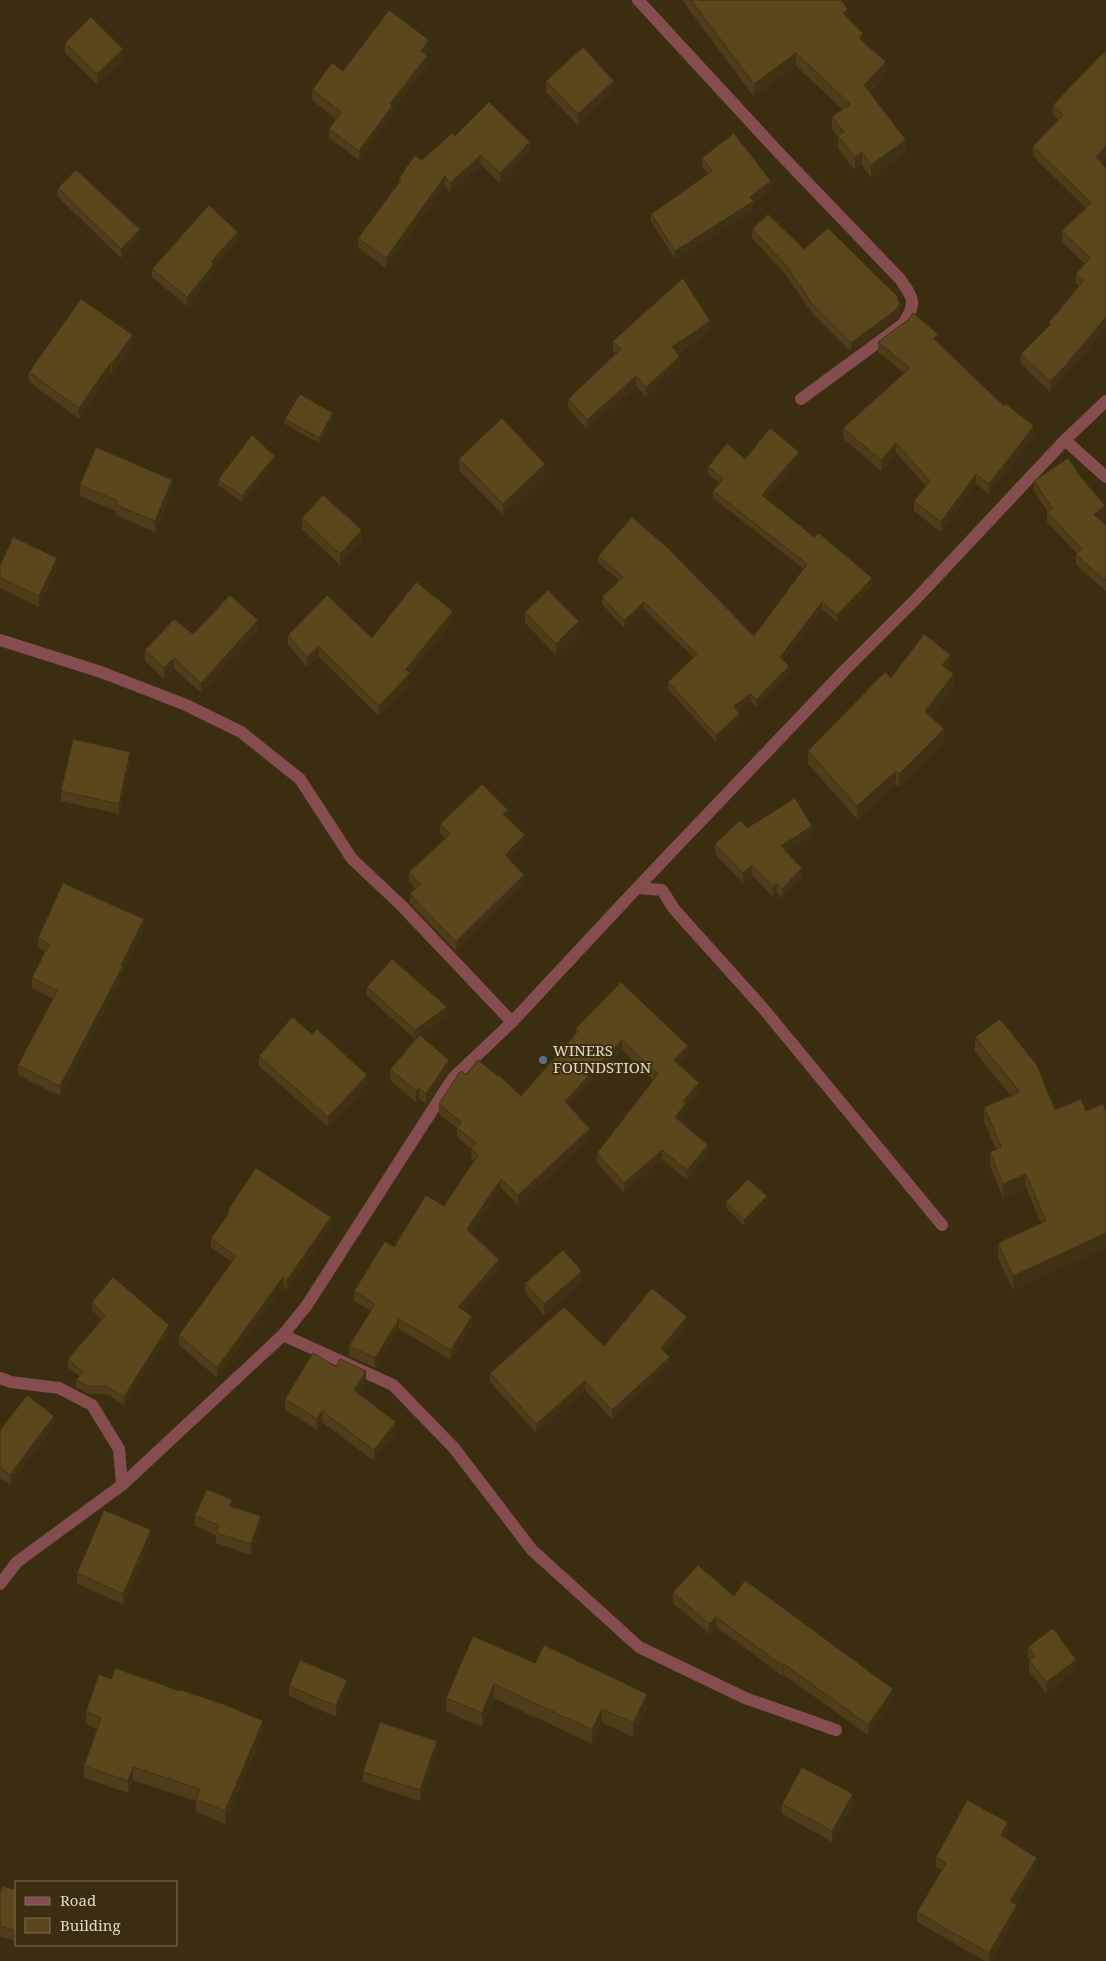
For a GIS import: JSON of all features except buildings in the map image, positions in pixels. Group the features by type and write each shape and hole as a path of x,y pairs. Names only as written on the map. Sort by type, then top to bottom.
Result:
{"street":[{"path":"638,0 781,155 900,279 911,296 912,310 903,324 801,400"},
{"path":"0,1584 17,1562 122,1485 283,1335 308,1305 453,1078 512,1022 637,888 845,670 915,600 1065,440 1106,401"},
{"path":"1065,440 1106,477"},
{"path":"0,640 101,672 186,706 240,732 300,779 352,859 401,905 512,1022"},
{"path":"637,888 662,890 674,909 762,1007 942,1225"},
{"path":"283,1335 393,1385 454,1448 532,1550 639,1647 745,1698 836,1730"},
{"path":"0,1378 11,1382 59,1388 92,1405 119,1449 122,1485"}],"place":[{"name":"WINERS FOUNDSTION","path":"543,1060"}]}
